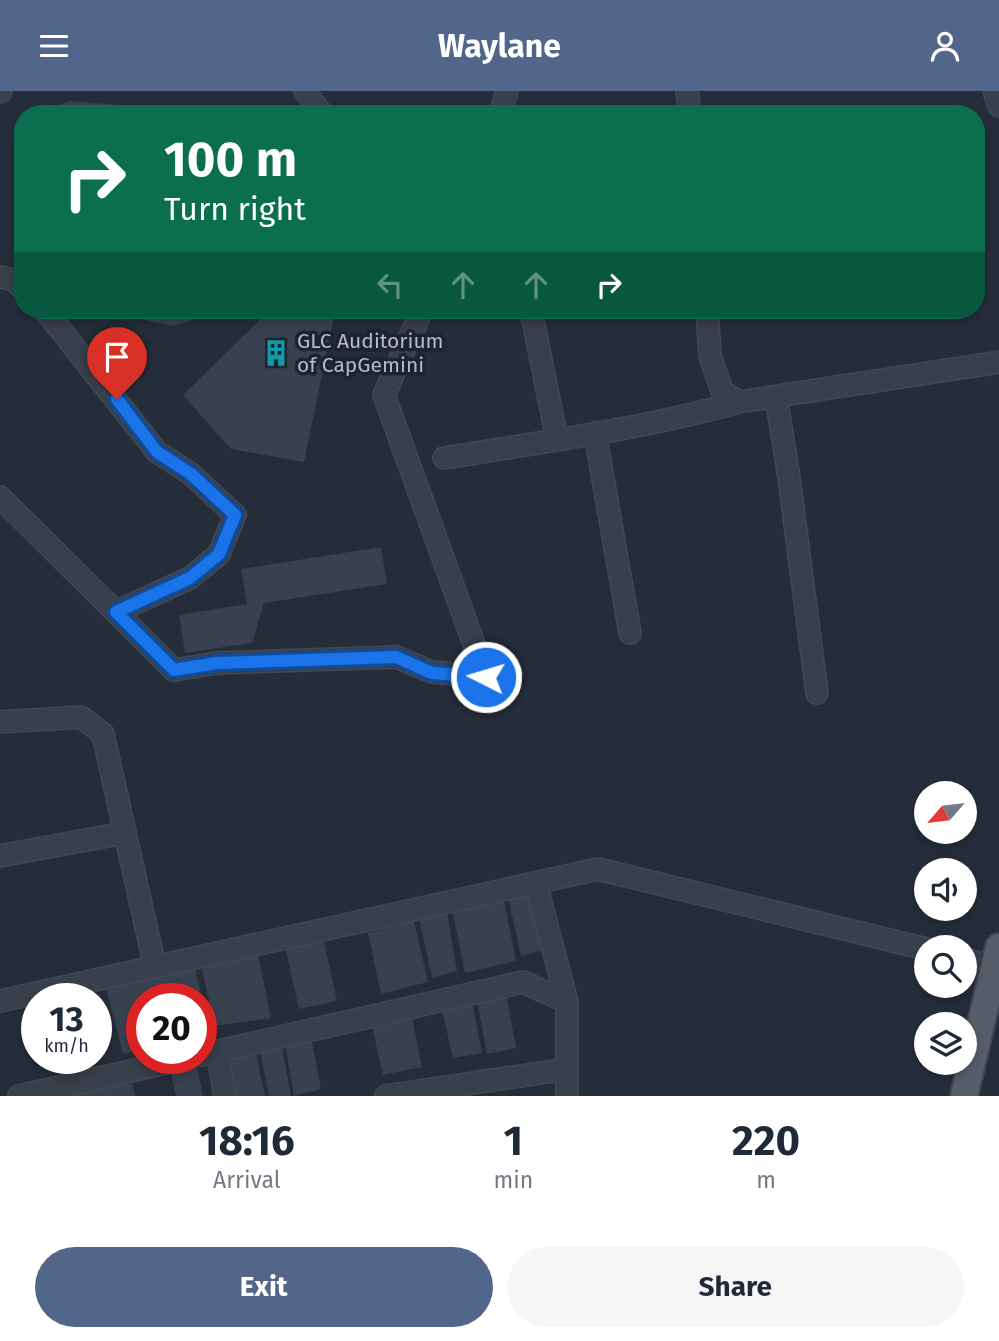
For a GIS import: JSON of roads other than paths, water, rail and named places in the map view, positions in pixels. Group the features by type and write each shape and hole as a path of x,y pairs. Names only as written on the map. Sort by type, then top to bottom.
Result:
{"main road":[{"path":"964,1096 997,957"}],"street":[{"path":"994,91 999,106"},
{"path":"52,319 157,452 191,474 235,515 219,554 190,578 116,612"},
{"path":"0,497 174,670 217,663 396,657 432,673 486,677 384,395 418,319"},
{"path":"533,319 557,439"},
{"path":"708,319 710,356 722,391 739,402"},
{"path":"444,458 595,433 705,412 739,402 999,362"},
{"path":"776,397 817,693"},
{"path":"595,433 630,633"},
{"path":"0,722 80,717 103,734 155,967"},
{"path":"0,856 124,833"},
{"path":"0,1002 598,869 914,947"},
{"path":"536,884 567,1002 567,1096"},
{"path":"977,958 997,957"},
{"path":"217,1051 523,982 567,1002"},
{"path":"386,1096 567,1069"},
{"path":"19,1096 126,1072"},
{"path":"217,1074 225,1096"}],"place":[{"name":"GLC Auditorium of CapGemini","path":"276,353"}]}
